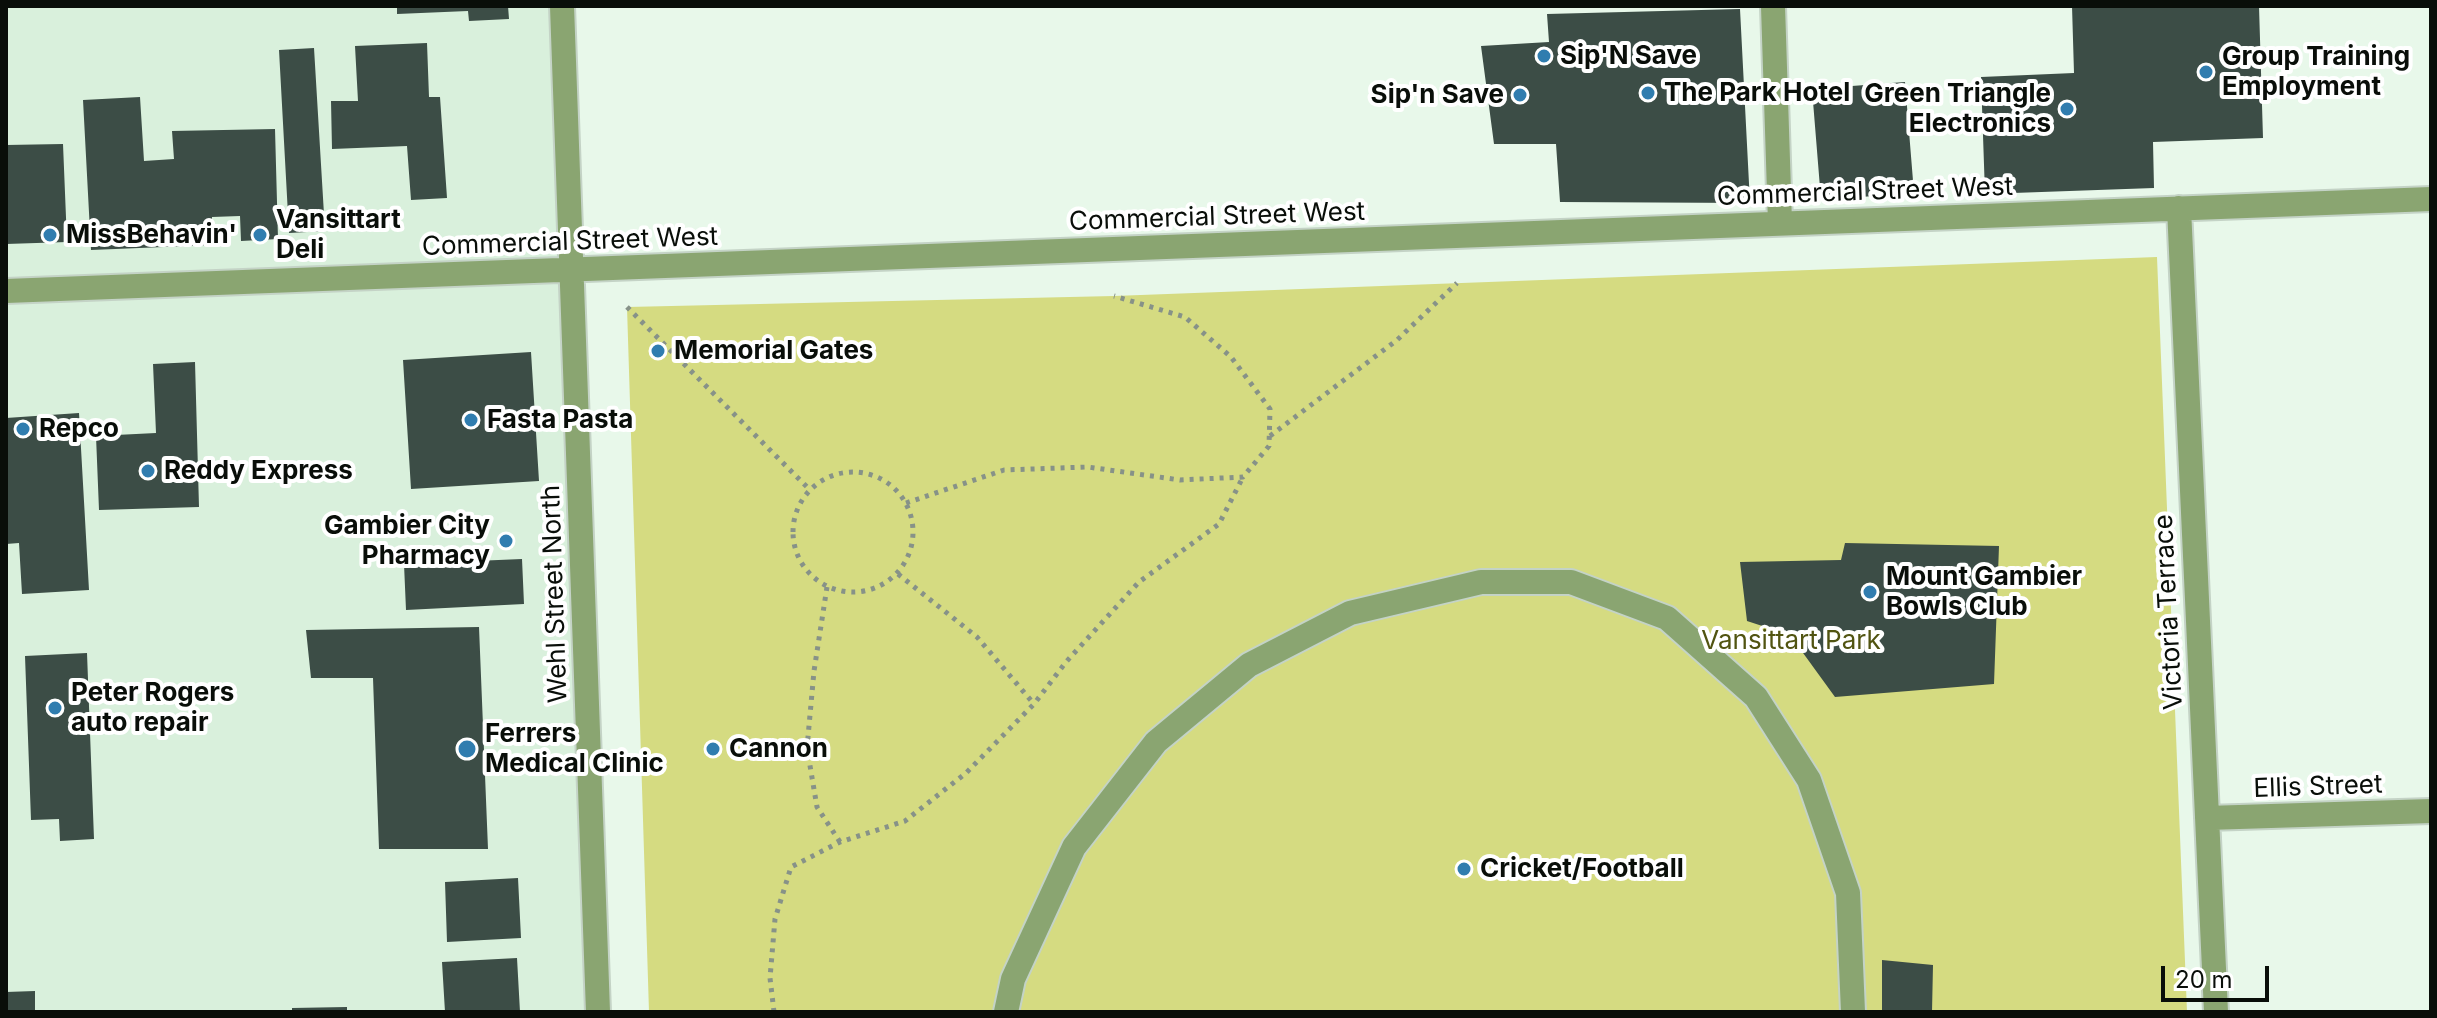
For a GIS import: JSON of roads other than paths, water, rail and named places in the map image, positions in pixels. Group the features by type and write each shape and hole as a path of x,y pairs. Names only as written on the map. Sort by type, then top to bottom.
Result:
{"street":[{"name":"Wehl Street North","path":"562,6 598,1012"},
{"path":"1773,6 1780,223"},
{"name":"Commercial Street West","path":"6,291 2431,199"},
{"name":"Victoria Terrace","path":"2179,208 2216,1012"},
{"path":"1006,1012 1013,979 1074,847 1156,742 1249,665 1350,613 1481,582 1571,582 1667,618 1756,697 1809,780 1848,893 1853,1012"},
{"name":"Ellis Street","path":"2207,818 2431,811"}],"place":[{"name":"Sip'N Save","path":"1544,56"},
{"name":"Group Training Employment","path":"2206,72"},
{"name":"The Park Hotel","path":"1648,93"},
{"name":"Sip'n Save","path":"1520,95"},
{"name":"Green Triangle Electronics","path":"2067,109"},
{"name":"MissBehavin'","path":"50,235"},
{"name":"Vansittart Deli","path":"260,235"},
{"name":"Memorial Gates","path":"658,351"},
{"name":"Fasta Pasta","path":"471,420"},
{"name":"Repco","path":"23,429"},
{"name":"Reddy Express","path":"148,471"},
{"name":"Gambier City Pharmacy","path":"506,541"},
{"name":"Mount Gambier Bowls Club","path":"1870,592"},
{"name":"Peter Rogers auto repair","path":"55,708"},
{"name":"Ferrers Medical Clinic","path":"467,749"},
{"name":"Cannon","path":"713,749"},
{"name":"Cricket/Football","path":"1464,869"}],"park label":[{"name":"Vansittart Park","path":"1791,641"}]}
